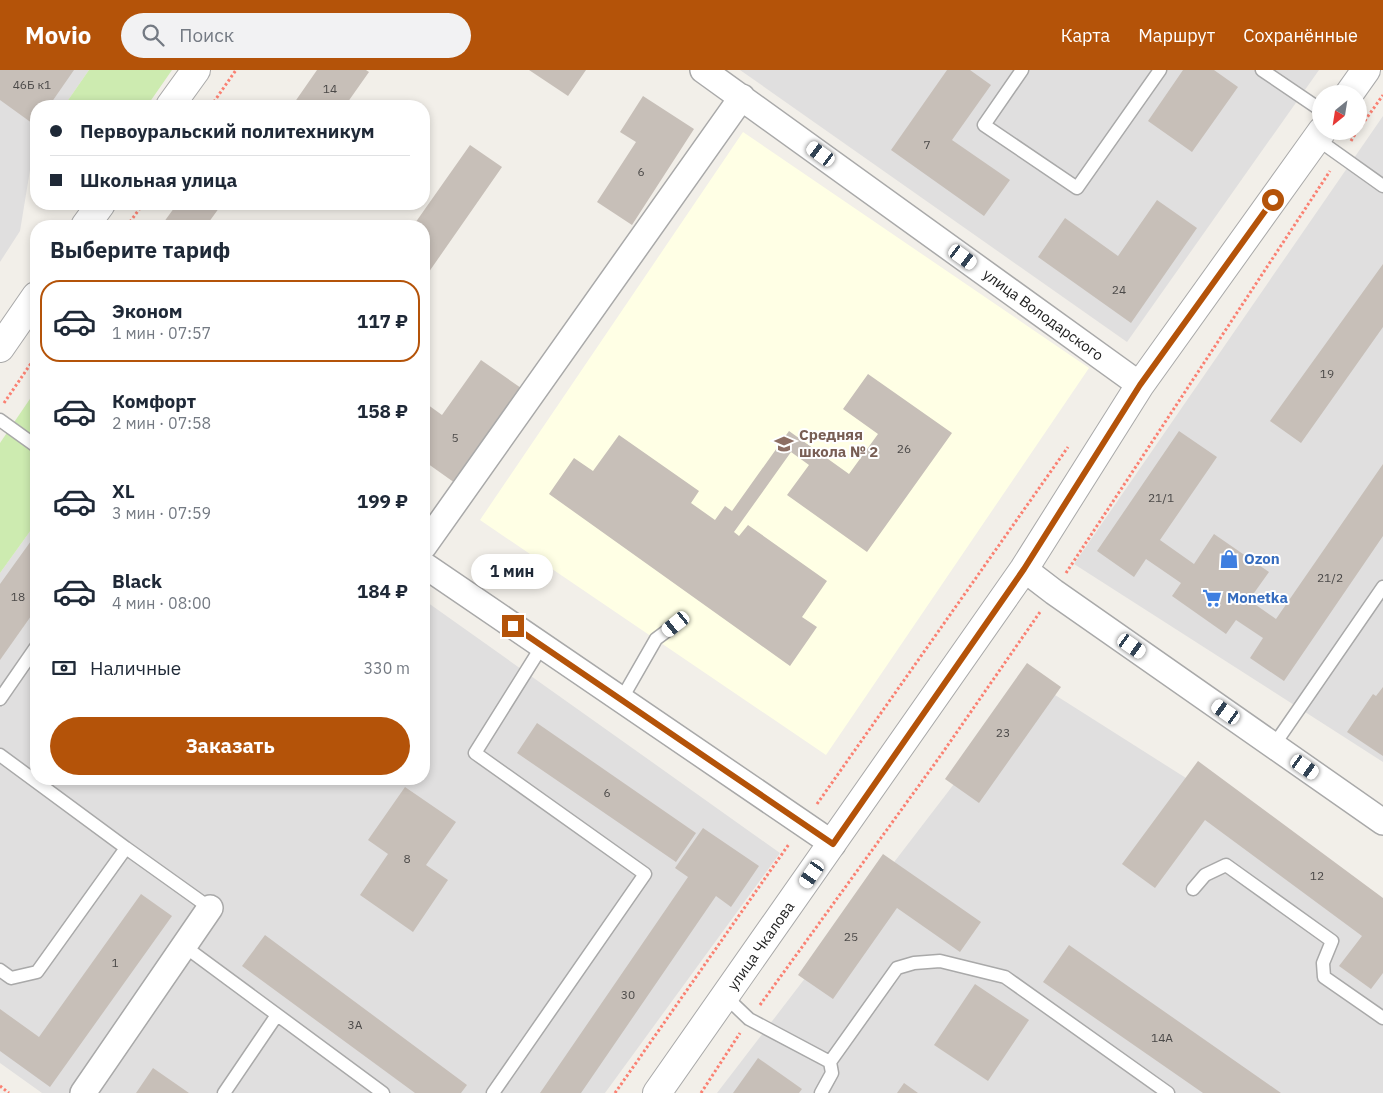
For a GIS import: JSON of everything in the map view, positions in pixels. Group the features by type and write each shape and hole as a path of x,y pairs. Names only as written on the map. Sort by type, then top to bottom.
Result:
{"street":[{"name":"улица Володарского","path":"703,70 1140,385"},
{"path":"1355,85 1366,70"},
{"path":"174,100 193,71"},
{"path":"430,538 742,98"},
{"name":"улица Чкалова","path":"657,1093 1024,569 1140,385 1316,140"},
{"path":"0,348 30,307"},
{"path":"430,569 833,844"},
{"path":"1024,569 1054,592 1383,822"},
{"path":"83,1093 210,908"}],"lane":[{"path":"1022,70 984,126 1077,188 1160,70"},
{"path":"1262,70 1312,104"},
{"path":"1325,140 1340,155 1383,186"},
{"path":"0,420 30,442"},
{"path":"1274,745 1383,587"},
{"path":"621,700 656,639 676,624"},
{"path":"493,1093 645,874 475,753 542,646"},
{"path":"0,699 30,656"},
{"path":"0,755 30,777"},
{"path":"41,785 210,908"},
{"path":"0,970 11,978 37,972 126,848"},
{"path":"1193,889 1204,875 1226,866 1332,941 1323,963 1324,977 1383,1018"},
{"path":"184,946 383,1093"},
{"path":"821,1093 832,1073 830,1062 897,968 914,962 940,961 1005,977 1168,1093"},
{"path":"726,997 749,1019 830,1062"},
{"path":"224,1093 277,1015"}],"path":[{"path":"215,100 236,70"},
{"path":"1368,116 1383,94"},
{"path":"701,1093 749,1019 941,756 1054,592 1351,140"},
{"path":"0,408 30,365"},
{"path":"615,1093 1070,444"},
{"path":"0,1086 9,1093"}],"shaded area":[{"path":"0,70 89,70 68,100 30,100 30,170 20,231 0,262"},
{"path":"740,70 1319,70 1127,342"},
{"path":"1383,116 1383,762 1074,564"},
{"name":"Средняя школа № 2","path":"743,132 1089,368 826,755 480,520"},
{"path":"30,531 30,785 430,785 430,604 780,853 605,1093 42,1093 0,1063 0,573"},
{"path":"1033,681 1383,903 1383,1093 717,1093"}],"green space":[{"path":"89,70 172,70 151,100 68,100"},
{"path":"30,399 30,531 0,573 0,443"}],"building":[{"path":"0,70 74,70 53,100 30,100 30,122 0,100"},
{"path":"317,70 366,70 369,72 349,100 296,100"},
{"path":"529,70 586,70 568,96"},
{"path":"947,70 970,70 991,85 952,140 1010,180 984,216 891,150"},
{"path":"1183,70 1214,70 1238,87 1192,152 1148,121"},
{"path":"643,96 694,129 632,225 597,202 636,142 620,132"},
{"path":"470,145 502,167 430,270 430,220 417,220 424,210 430,210 430,202"},
{"path":"1157,200 1197,228 1131,323 1038,257 1065,218 1118,256"},
{"path":"173,210 218,210 210,220 165,220"},
{"path":"1383,264 1383,327 1301,443 1270,421"},
{"path":"481,360 521,388 455,483 430,465 430,406 442,415"},
{"path":"868,374 952,433 867,552 787,495 809,465 791,452 734,532 739,536 748,525 827,581 802,617 817,627 790,666 549,494 574,458 593,471 619,435 699,491 691,503 715,520 725,506 732,511 789,431 849,474 878,434 843,409"},
{"path":"1179,431 1217,457 1160,540 1194,564 1214,534 1269,572 1249,600 1276,619 1383,464 1383,536 1284,681 1250,658 1263,638 1236,620 1226,634 1172,596 1181,583 1146,559 1134,577 1097,551"},
{"path":"30,542 30,618 0,660 0,584"},
{"path":"1027,663 1061,687 979,803 945,779"},
{"path":"1383,687 1383,756 1347,732 1373,694 1376,696"},
{"path":"537,723 696,833 676,862 517,753"},
{"path":"1198,761 1383,898 1383,973 1371,989 1339,966 1362,936 1205,820 1155,888 1122,864"},
{"path":"405,787 456,822 426,865 448,880 413,932 360,895 388,854 368,840"},
{"path":"703,828 759,866 731,907 716,896 581,1093 540,1093 688,877 675,868"},
{"path":"883,854 981,922 960,952 897,908 833,999 798,975"},
{"path":"141,894 172,916 50,1087 0,1051 0,1009 39,1037"},
{"path":"265,935 467,1085 461,1093 415,1093 242,966"},
{"path":"1069,945 1281,1093 1203,1093 1043,982"},
{"path":"975,984 1029,1020 988,1081 934,1045"},
{"path":"758,1058 802,1089 799,1093 733,1093"},
{"path":"153,1068 189,1093 136,1093"},
{"path":"904,1083 918,1093 897,1093"}],"place":[{"name":"Средняя школа № 2","path":"784,444"},
{"name":"Ozon","path":"1229,559"},
{"name":"Monetka","path":"1212,598"}],"route":[{"path":"513,626 833,844 1024,569 1140,385 1273,200"}]}
